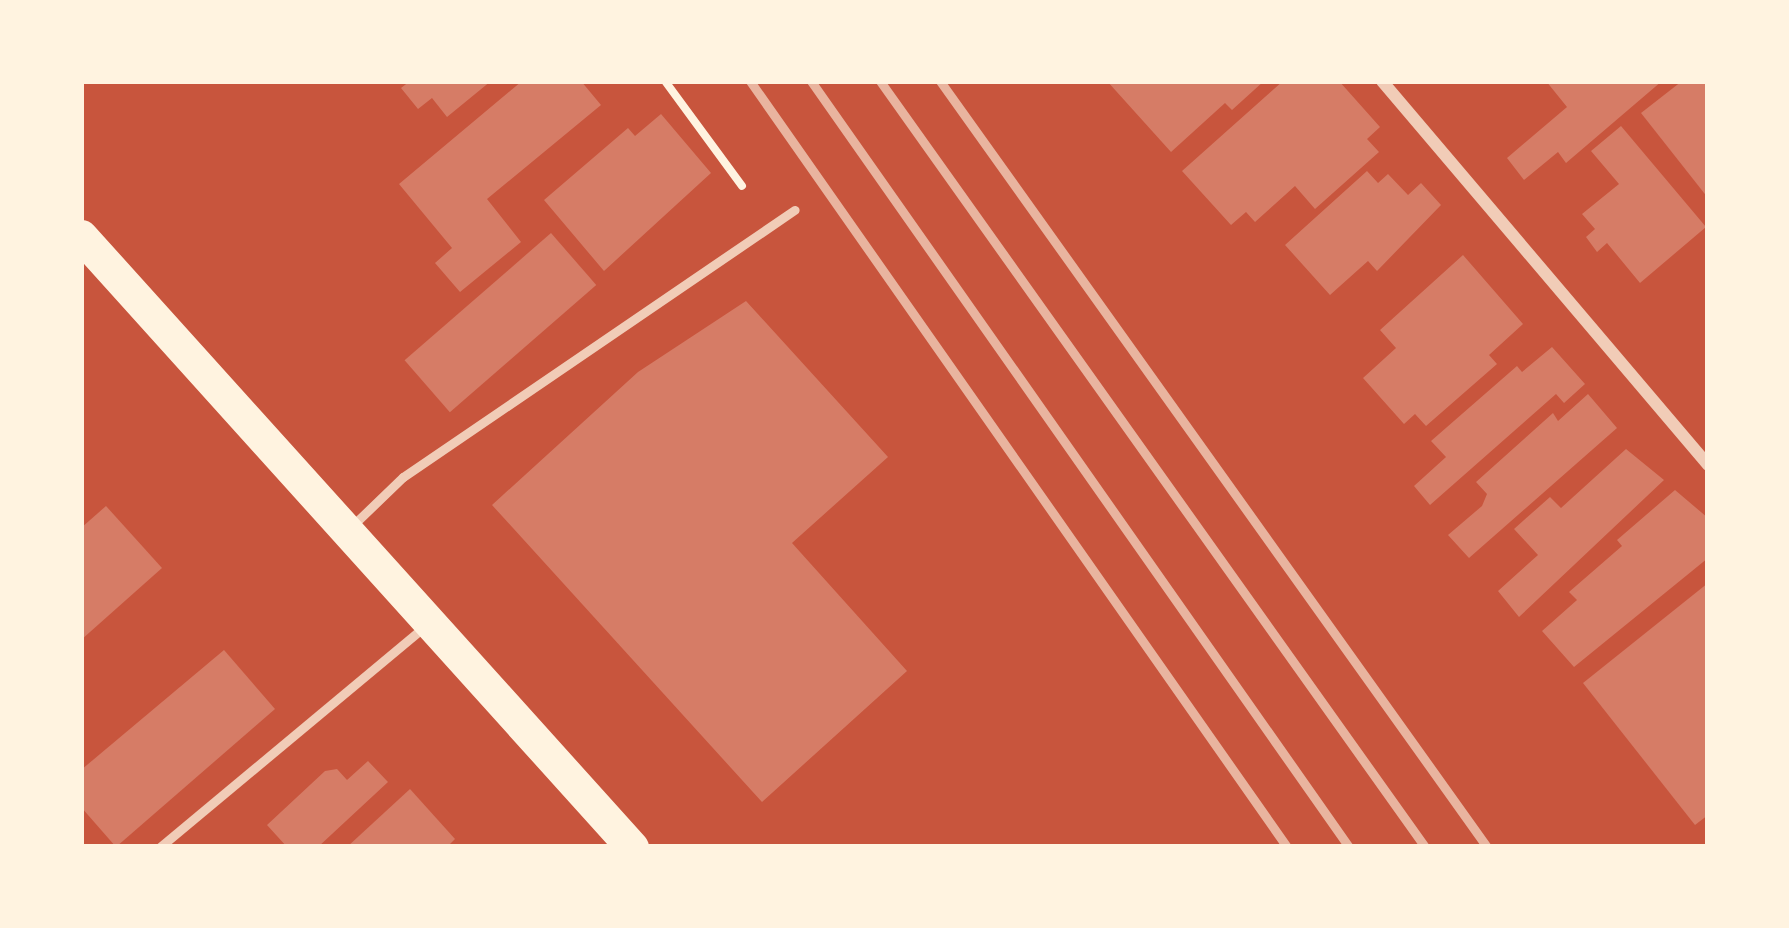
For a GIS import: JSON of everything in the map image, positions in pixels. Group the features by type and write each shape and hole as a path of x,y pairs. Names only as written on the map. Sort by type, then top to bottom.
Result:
{"highway":[{"path":"81,236 632,847"}],"street":[{"path":"1382,81 1708,464"}],"lane":[{"path":"349,529 403,477 795,210"},
{"path":"160,847 432,620"}],"building":[{"path":"410,81 491,81 447,117 432,98 418,109 401,88"},
{"path":"522,81 581,81 601,105 487,199 521,242 460,292 435,263 452,248 399,184"},
{"path":"1107,81 1264,81 1232,110 1225,103 1171,152"},
{"path":"1283,81 1339,81 1380,127 1367,139 1379,152 1315,209 1295,186 1255,222 1246,212 1231,225 1182,171"},
{"path":"1546,81 1662,81 1566,163 1558,152 1524,180 1507,158 1567,107"},
{"path":"1682,81 1708,81 1708,198 1641,113"},
{"path":"661,114 711,173 604,271 544,200 628,128 635,136"},
{"path":"1621,126 1706,227 1640,283 1607,243 1597,252 1586,237 1595,229 1582,214 1619,184 1591,151"},
{"path":"1367,171 1378,183 1388,174 1408,195 1421,183 1441,205 1377,271 1368,261 1330,295 1285,245"},
{"path":"551,233 596,285 450,412 405,360"},
{"path":"1463,255 1523,324 1489,355 1497,364 1426,426 1415,414 1404,424 1363,378 1396,348 1380,330"},
{"path":"746,301 888,457 792,543 907,671 762,802 492,505 638,372"},
{"path":"1552,347 1585,384 1564,403 1556,394 1430,505 1414,486 1446,457 1431,441 1517,366 1522,372"},
{"path":"1588,394 1617,428 1469,558 1448,535 1482,506 1487,494 1476,482 1553,413 1558,421"},
{"path":"1626,449 1664,480 1519,617 1498,591 1538,555 1514,529 1550,497 1561,508"},
{"path":"1675,490 1708,518 1708,558 1574,667 1542,631 1577,600 1569,592 1622,546 1617,540"},
{"path":"106,506 162,568 81,640 81,528"},
{"path":"1708,583 1708,815 1695,825 1583,683"},
{"path":"224,650 275,709 116,847 81,807 81,770"},
{"path":"368,761 388,782 318,847 287,847 267,825 325,771 337,769 347,780"},
{"path":"410,789 455,839 447,847 347,847"}],"railway":[{"path":"750,81 1287,847"},
{"path":"811,81 1349,847"},
{"path":"880,81 1425,847"},
{"path":"940,81 1487,847"}]}
